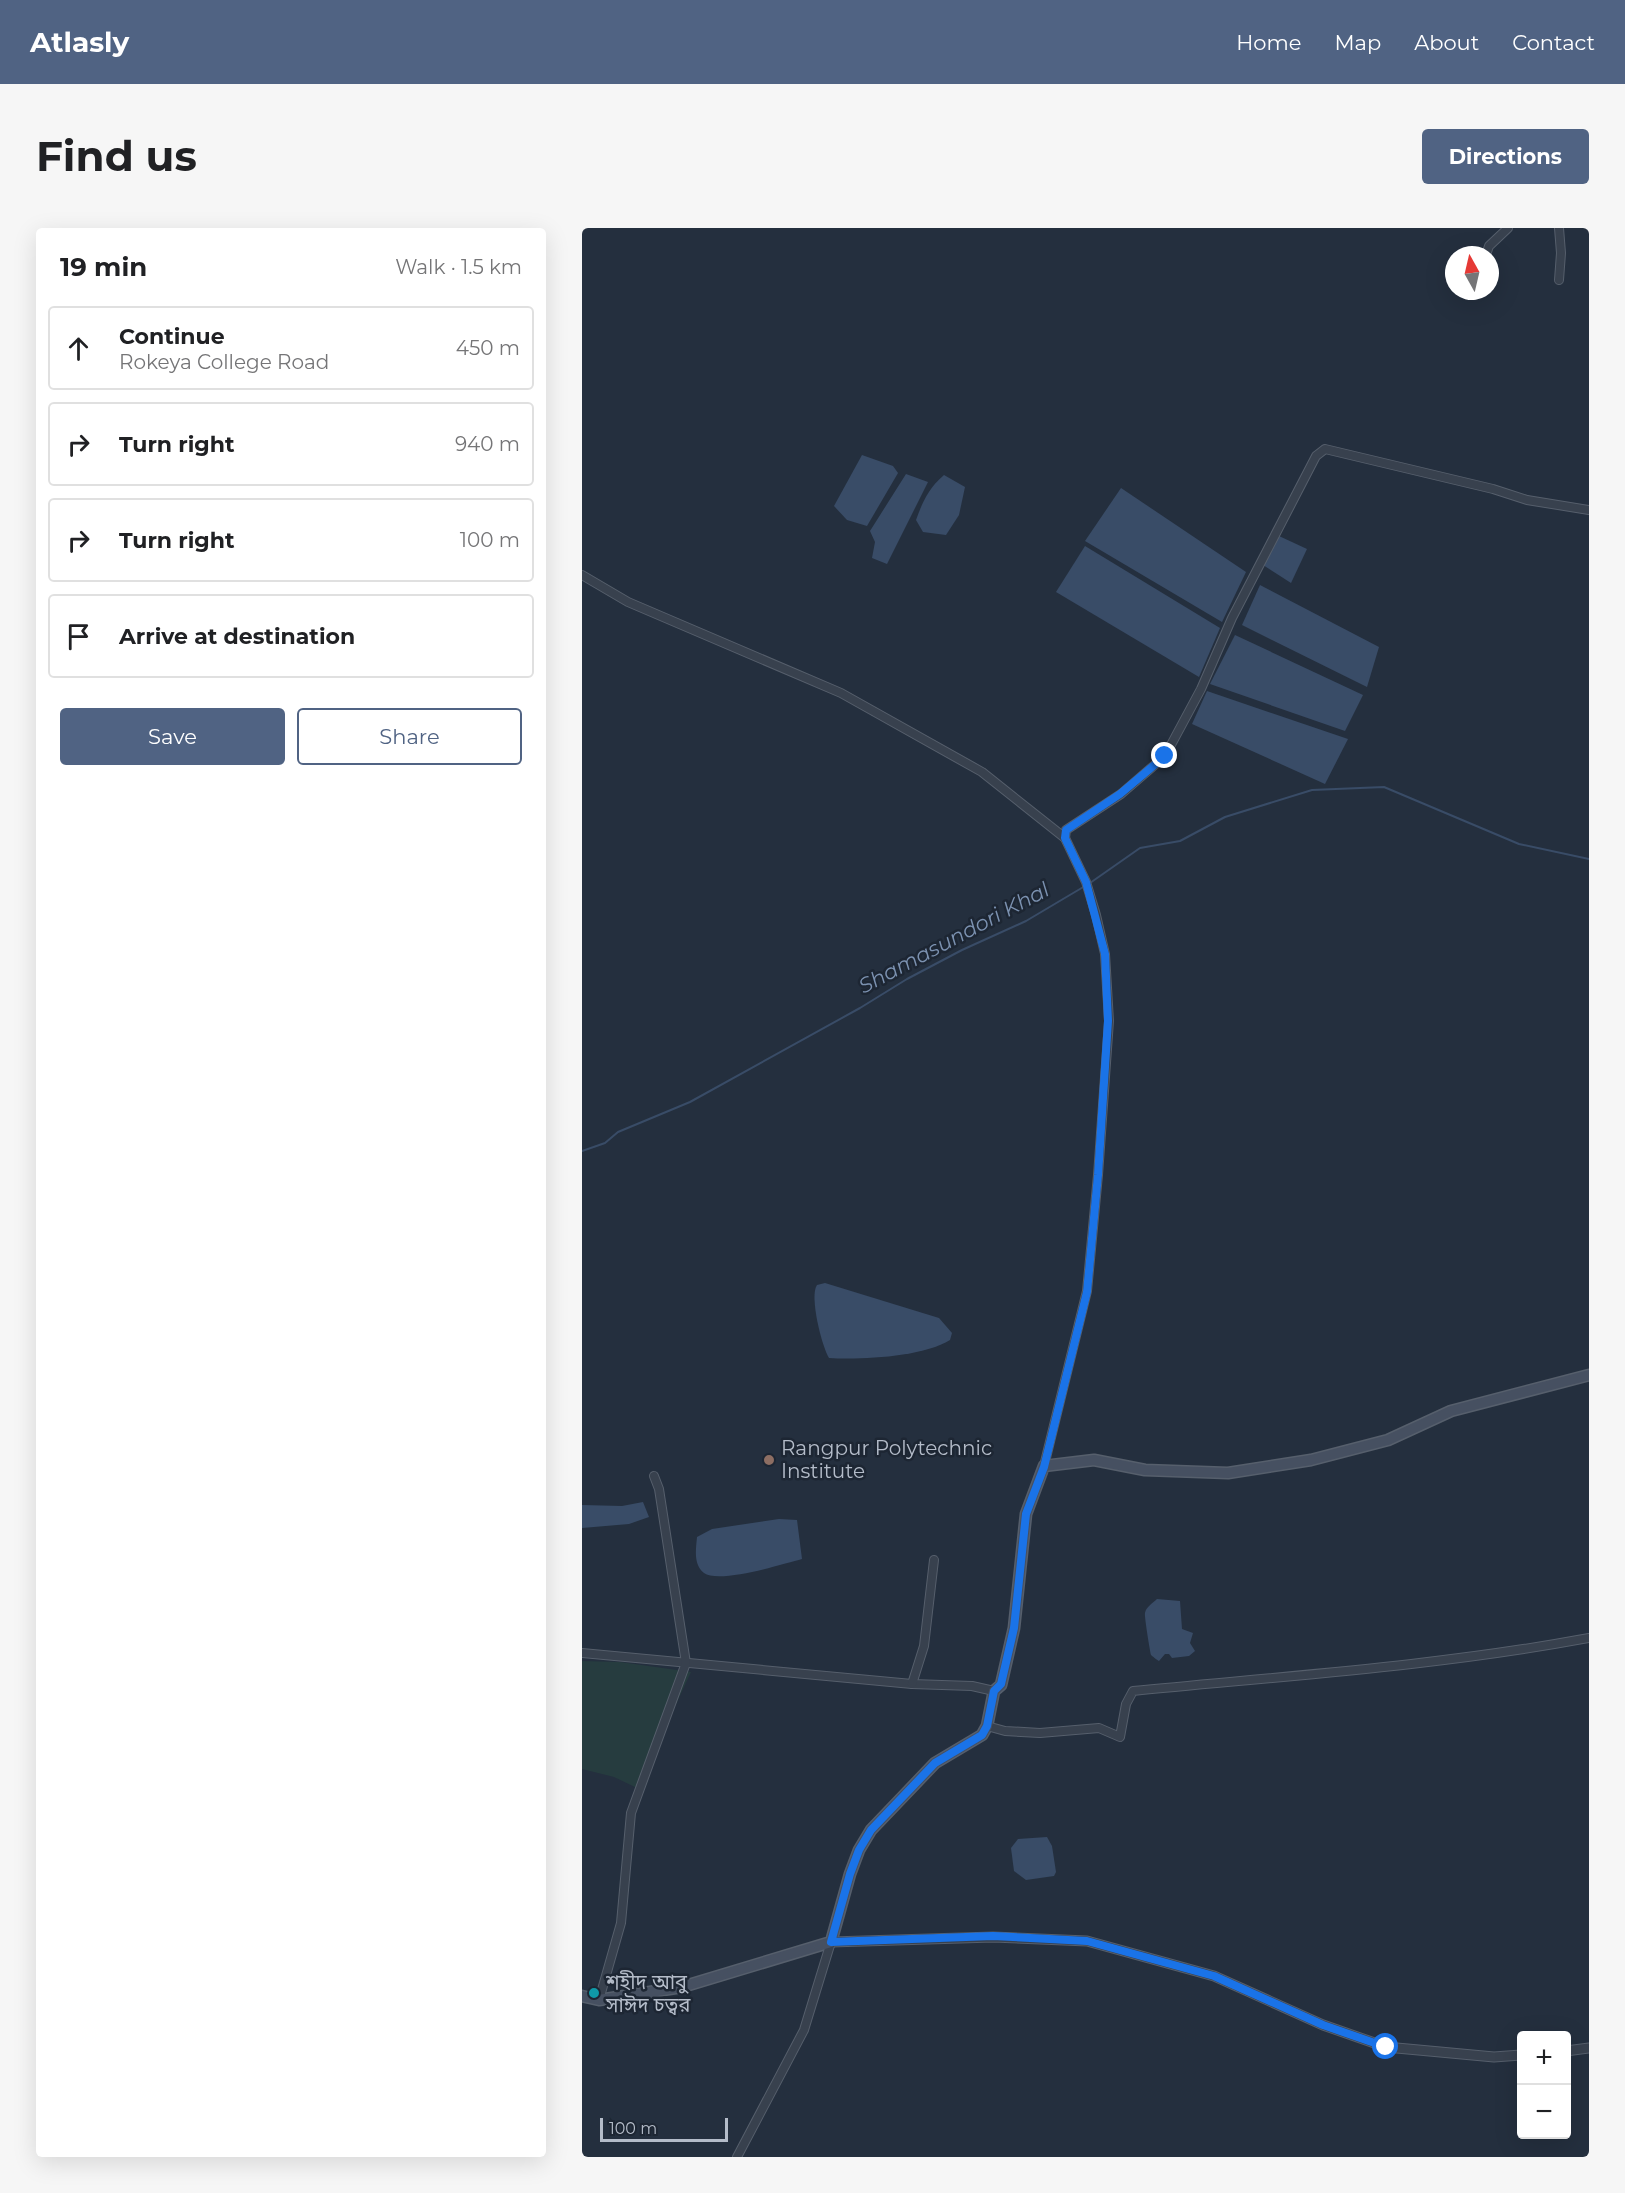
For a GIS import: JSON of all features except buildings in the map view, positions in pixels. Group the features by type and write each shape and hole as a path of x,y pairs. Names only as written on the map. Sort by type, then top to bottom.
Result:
{"main road":[{"path":"582,1996 599,2000 682,1987 831,1942 850,1874 859,1850 871,1830 935,1763 982,1735 987,1726 994,1691 1001,1684 1014,1628 1026,1514 1044,1467 1094,1460 1146,1470 1228,1473 1311,1460 1388,1440 1451,1411 1589,1375"}],"street":[{"path":"1489,246 1508,228"},
{"path":"1558,280 1561,254 1559,228"},
{"path":"1065,838 1066,830 1120,794 1165,756 1201,689 1232,618 1284,514 1316,456 1325,449 1493,489 1527,500 1589,510"},
{"path":"582,575 628,602 841,693 982,772 1065,838 1086,882 1105,954 1108,1021 1098,1175 1087,1292 1044,1467"},
{"path":"599,2000 621,1923 631,1814 686,1664 659,1489 654,1476"},
{"path":"912,1684 924,1646 934,1560"},
{"path":"987,1726 1005,1731 1040,1732 1099,1728 1120,1737 1126,1704 1133,1691 1372,1668 1518,1651 1589,1638"},
{"path":"582,1653 912,1684 972,1686 994,1691"},
{"path":"737,2157 804,2031 831,1942 993,1936 1087,1941 1214,1976 1323,2025 1386,2047 1494,2057 1517,2055"},
{"path":"1571,2050 1589,2048"}],"green space":[{"path":"582,1661 620,1662 691,1672 637,1788 614,1777 582,1769"}],"water":[{"path":"862,455 893,466 898,473 867,526 847,520 834,506"},
{"path":"906,474 928,482 887,564 872,558 875,542 870,531"},
{"path":"944,475 965,487 959,515 946,535 923,532 916,520 927,496"},
{"path":"1121,488 1246,572 1222,622 1085,541"},
{"path":"1279,536 1307,549 1291,583 1263,565"},
{"path":"1085,546 1220,628 1199,677 1056,592"},
{"path":"1260,585 1379,647 1367,687 1242,625"},
{"path":"1235,635 1363,695 1345,731 1210,684"},
{"path":"1207,691 1348,739 1325,784 1192,724"},
{"path":"825,1283 939,1318 952,1333 950,1340 938,1346 908,1354 874,1358 829,1358 815,1310 817,1285"},
{"path":"643,1502 649,1517 629,1524 582,1528 582,1505 622,1506"},
{"path":"779,1519 797,1520 802,1559 737,1575 712,1576 700,1569 696,1556 697,1537 712,1529"},
{"path":"1157,1599 1180,1601 1182,1629 1193,1633 1190,1643 1195,1651 1189,1656 1172,1658 1169,1654 1165,1654 1159,1661 1151,1655 1145,1613"},
{"path":"1047,1837 1052,1846 1056,1872 1054,1876 1026,1880 1014,1871 1011,1848 1018,1839"}],"waterway":[{"name":"Shamasundori Khal","path":"1090,883 1140,848 1180,841 1225,817 1312,790 1384,787 1519,844 1589,859"},
{"name":"Shamasundori Khal","path":"582,1151 605,1143 618,1132 690,1102 860,1008 907,979 962,950 1026,921 1085,886"}],"place":[{"name":"Rangpur Polytechnic Institute","path":"769,1460"},
{"name":"শহীদ আবু সাঈদ চত্বর","path":"594,1993"}],"route":[{"path":"1165,756 1120,794 1066,830 1065,838 1086,882 1105,954 1108,1021 1098,1175 1087,1292 1071,1347 1059,1410 1044,1467 1026,1514 1014,1628 1001,1684 994,1691 987,1726 982,1735 935,1763 871,1830 859,1850 850,1874 831,1942 993,1936 1087,1941 1214,1976 1323,2025 1386,2047"}]}
